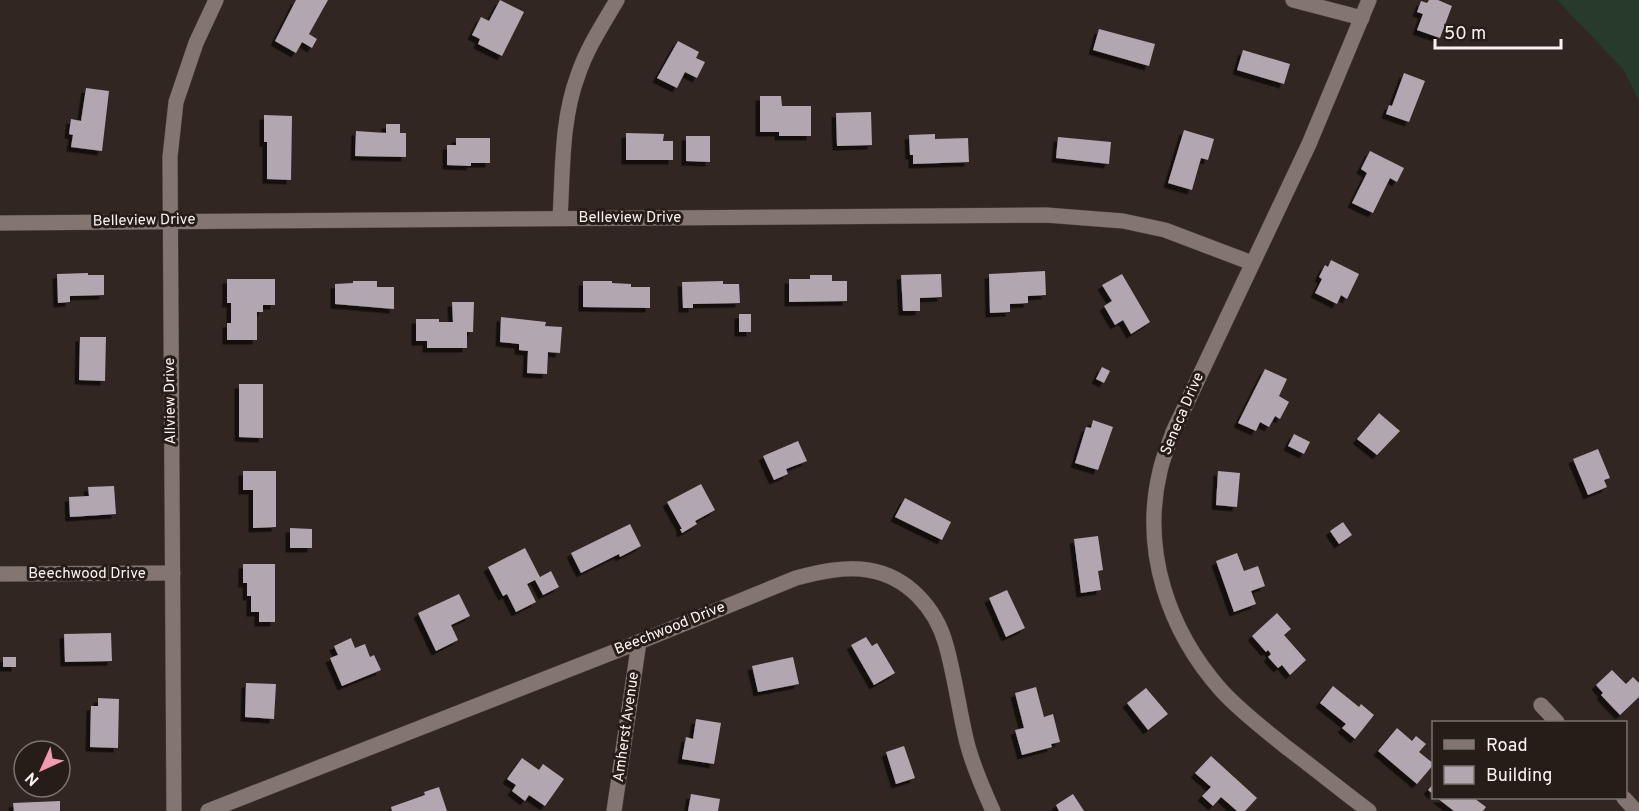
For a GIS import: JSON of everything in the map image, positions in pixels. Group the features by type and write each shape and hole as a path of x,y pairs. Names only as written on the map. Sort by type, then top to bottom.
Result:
{"street":[{"name":"Allview Drive","path":"174,811 170,157 176,102 188,65 216,0"},
{"path":"560,218 570,101 578,75 590,49 617,0"},
{"path":"1293,0 1362,18"},
{"name":"Seneca Drive","path":"1369,0 1309,144 1173,432 1160,470 1155,502 1155,538 1160,577 1170,609 1185,640 1221,690 1269,733 1369,811"},
{"name":"Belleview Drive","path":"0,223 1035,215 1087,217 1165,230 1252,263"},
{"name":"Beechwood Drive","path":"208,811 796,578 851,569 869,570 901,581 916,594 937,621 946,644 967,743 978,777 993,811"},
{"name":"Beechwood Drive","path":"0,574 173,573"},
{"name":"Amherst Avenue","path":"614,811 639,642"},
{"path":"1541,705 1555,721"},
{"path":"1625,799 1636,811"}],"green space":[{"path":"1557,0 1639,0 1639,100 1623,69"}],"building":[{"path":"296,0 328,0 309,34 317,39 312,48 302,42 296,53 275,41"},
{"path":"500,0 524,12 502,56 478,44 480,39 472,35 481,17 489,21"},
{"path":"1429,0 1438,0 1452,6 1440,38 1417,30 1423,14 1417,12 1421,1 1427,3"},
{"path":"1099,29 1155,44 1149,66 1093,50"},
{"path":"678,41 699,52 696,58 705,62 697,78 685,72 677,88 657,78"},
{"path":"1243,50 1290,64 1284,84 1237,70"},
{"path":"1404,73 1425,81 1409,122 1386,114 1389,105 1392,106"},
{"path":"86,88 109,91 102,151 71,147 73,135 69,134 71,119 81,121"},
{"path":"760,96 781,96 782,106 811,106 811,136 779,136 779,132 760,132"},
{"path":"871,112 872,145 837,146 836,113"},
{"path":"264,115 292,116 291,180 267,179"},
{"path":"386,124 400,124 400,133 406,133 406,157 355,156 356,131 386,133"},
{"path":"1184,130 1214,139 1208,160 1201,158 1192,190 1168,183"},
{"path":"626,133 664,134 663,141 673,141 673,160 626,160"},
{"path":"935,134 935,139 968,138 969,162 913,164 909,135"},
{"path":"686,136 710,136 710,162 686,161"},
{"path":"1058,137 1111,142 1109,164 1056,158"},
{"path":"456,138 490,138 490,163 471,163 471,166 447,165 447,145 456,145"},
{"path":"1370,151 1404,168 1397,182 1390,178 1373,213 1352,203 1367,173 1361,169"},
{"path":"1331,260 1359,274 1347,299 1341,295 1337,304 1315,293 1322,279 1319,277 1325,265 1328,267"},
{"path":"1045,271 1046,295 1028,296 1028,303 1010,304 1010,312 990,313 989,274"},
{"path":"88,273 88,275 104,275 104,295 70,296 70,302 58,303 57,274"},
{"path":"941,274 942,297 920,298 920,311 903,311 901,275"},
{"path":"1122,274 1150,322 1131,334 1123,320 1115,325 1104,306 1112,301 1102,285"},
{"path":"810,275 832,275 832,281 847,281 847,301 789,302 789,279 810,279"},
{"path":"227,279 275,279 275,305 263,305 263,312 257,312 257,340 227,340 227,323 231,323 231,303 227,303"},
{"path":"353,281 377,281 377,287 394,287 394,309 335,304 335,284 353,283"},
{"path":"583,281 612,281 612,283 631,284 631,287 650,287 650,308 583,307"},
{"path":"723,281 723,284 739,284 740,303 693,304 693,308 683,308 682,282"},
{"path":"452,302 474,302 473,332 467,332 467,348 427,348 427,341 416,341 416,319 439,319 439,322 453,322"},
{"path":"739,314 751,314 751,332 739,332"},
{"path":"501,317 546,322 545,326 562,327 560,353 548,352 547,374 527,373 528,351 519,350 519,344 500,342"},
{"path":"80,337 106,337 105,381 79,380"},
{"path":"1102,367 1110,371 1104,383 1096,379"},
{"path":"1265,369 1287,379 1279,396 1289,402 1280,419 1275,416 1269,427 1260,422 1256,431 1238,423"},
{"path":"239,384 263,384 263,438 239,437"},
{"path":"1379,413 1400,431 1377,455 1357,439"},
{"path":"1093,420 1113,427 1098,470 1075,463 1086,427 1091,428"},
{"path":"1294,434 1310,442 1304,454 1288,446"},
{"path":"798,441 807,461 786,469 788,474 774,480 763,456"},
{"path":"1598,449 1610,478 1604,480 1607,487 1588,495 1573,459"},
{"path":"243,471 276,471 276,527 253,528 253,490 243,490"},
{"path":"1218,471 1240,473 1237,507 1216,505"},
{"path":"701,484 715,510 695,521 697,524 682,533 667,502"},
{"path":"114,486 116,514 70,517 69,497 89,496 88,487"},
{"path":"905,498 951,522 942,540 895,517"},
{"path":"1343,522 1352,535 1339,544 1330,531"},
{"path":"630,524 641,546 581,573 571,553"},
{"path":"290,528 312,529 312,548 290,548"},
{"path":"1098,536 1103,570 1098,571 1101,590 1081,593 1074,539"},
{"path":"525,548 540,577 551,571 559,587 543,595 535,580 527,584 536,602 516,612 507,594 503,596 488,567"},
{"path":"1237,553 1244,571 1258,566 1265,586 1251,591 1256,604 1234,612 1216,561"},
{"path":"243,564 275,564 275,622 259,622 259,612 251,612 251,596 247,596 247,583 243,583"},
{"path":"1007,590 1025,628 1006,637 989,598"},
{"path":"459,594 470,616 451,625 458,640 436,651 418,613"},
{"path":"1277,613 1291,629 1284,635 1306,660 1290,675 1282,665 1278,668 1268,657 1271,654 1268,650 1266,652 1252,636"},
{"path":"111,633 112,661 65,662 64,634"},
{"path":"866,637 872,646 877,643 895,673 874,685 851,645"},
{"path":"351,638 355,648 365,644 370,657 374,655 381,670 342,686 330,658 338,655 334,646"},
{"path":"3,657 16,657 16,667 3,667"},
{"path":"793,657 799,684 758,692 752,666"},
{"path":"1612,670 1626,684 1633,677 1639,683 1639,697 1620,715 1601,695 1603,693 1596,685"},
{"path":"246,683 276,684 274,719 245,717"},
{"path":"1333,686 1359,707 1361,704 1374,715 1355,739 1342,728 1346,724 1320,703"},
{"path":"1036,687 1044,717 1053,714 1060,742 1051,744 1052,747 1022,755 1015,730 1024,728 1015,693"},
{"path":"1146,688 1168,714 1148,730 1127,703"},
{"path":"98,698 119,699 118,748 90,747 91,706 98,706"},
{"path":"696,719 721,723 714,764 682,759 686,737 693,739"},
{"path":"1397,728 1412,741 1416,736 1426,744 1419,752 1432,762 1432,766 1417,784 1378,751"},
{"path":"904,746 915,778 896,784 886,752"},
{"path":"1211,756 1257,798 1245,811 1237,811 1221,797 1213,806 1202,796 1211,787 1195,773"},
{"path":"522,758 539,770 543,764 564,779 545,806 529,795 525,801 512,791 516,785 507,779"},
{"path":"439,787 447,811 392,811 391,807 425,795 424,792"},
{"path":"691,794 720,799 718,811 688,811"},
{"path":"1073,794 1084,811 1059,811 1056,805"},
{"path":"1438,799 1475,799 1486,807 1483,811 1454,811"},
{"path":"60,801 60,811 14,811 13,803"}]}
